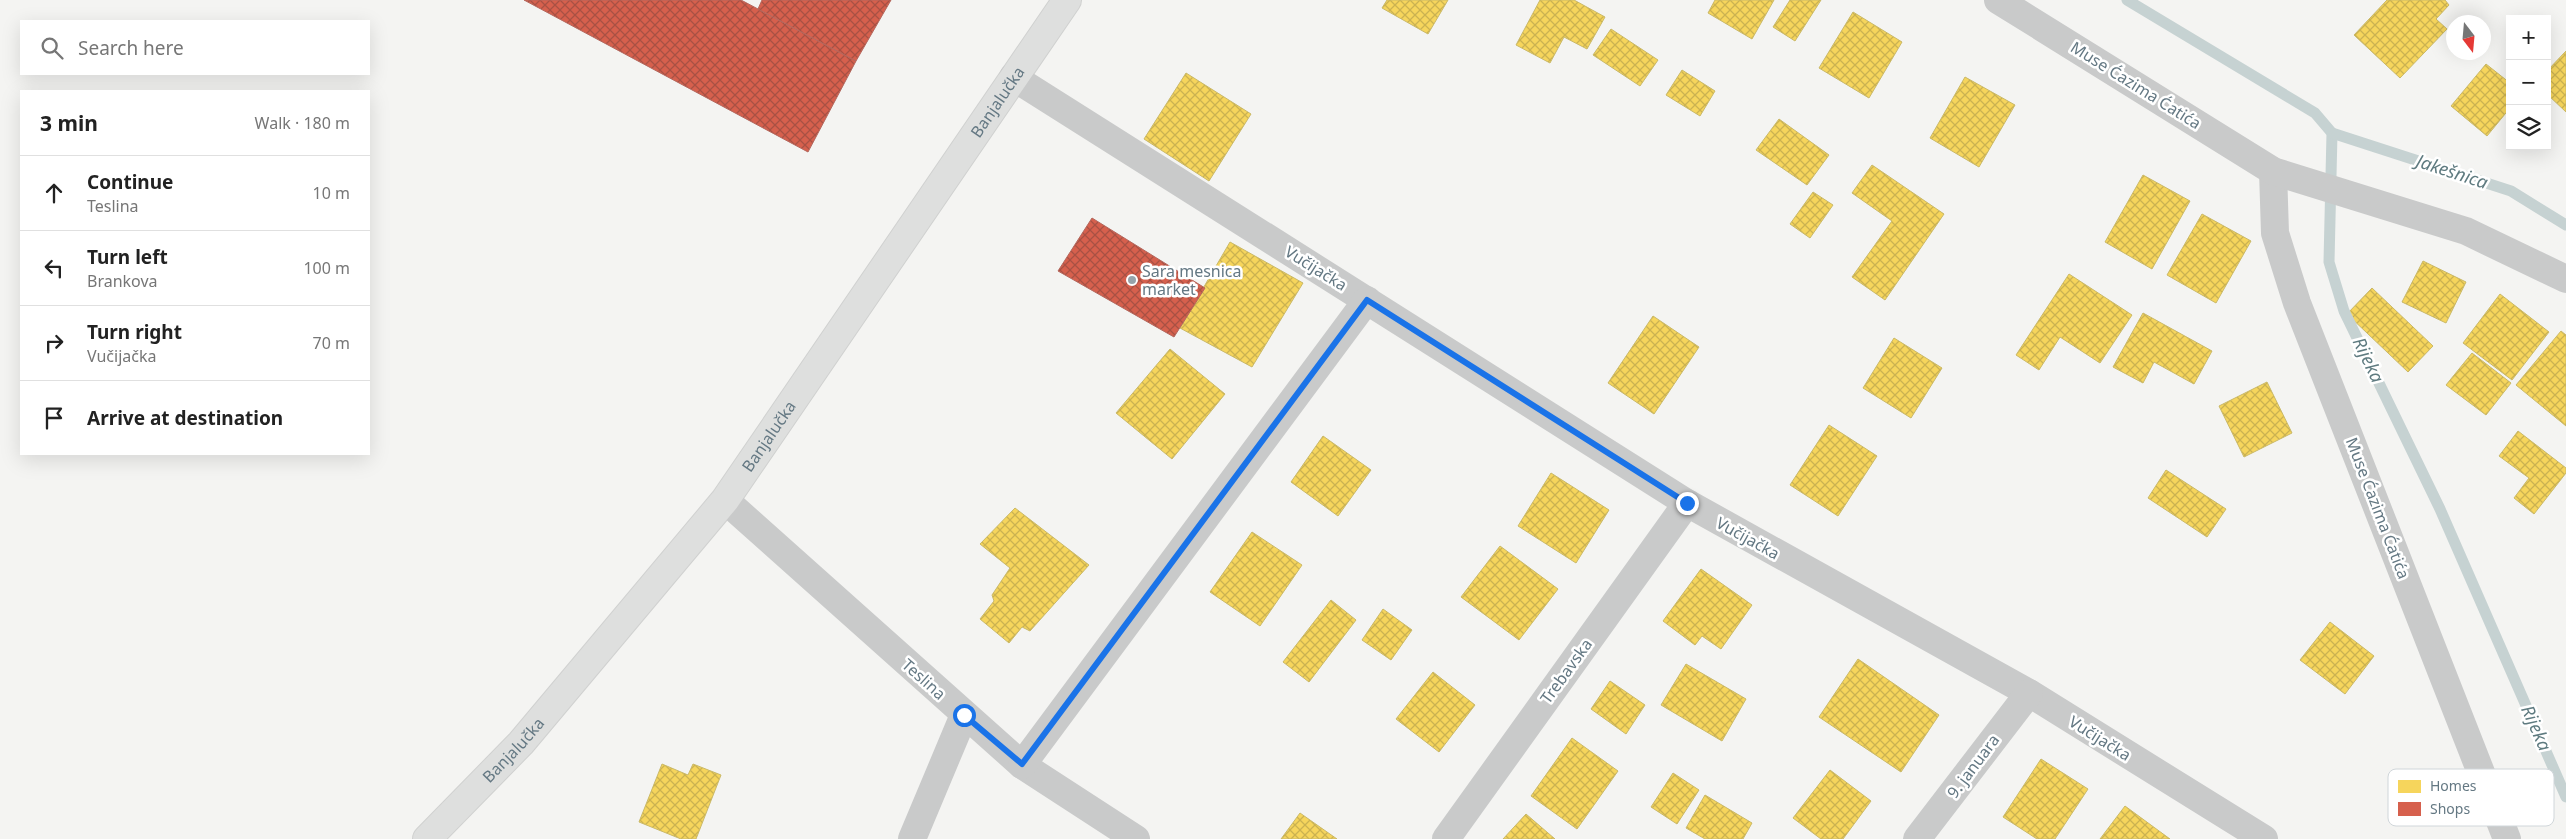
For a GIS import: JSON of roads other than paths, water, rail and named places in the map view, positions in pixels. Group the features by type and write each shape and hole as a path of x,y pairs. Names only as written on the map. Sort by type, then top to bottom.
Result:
{"main road":[{"name":"Banjalučka","path":"428,839 521,743 725,500 1067,0"}],"street":[{"name":"Muse Ćazima Ćatića","path":"1998,0 2286,175 2466,232 2566,279"},
{"name":"Vučijačka","path":"1013,77 1687,503 2029,693 2258,838"},
{"name":"Muse Ćazima Ćatića","path":"2286,175 2275,233 2298,303 2480,769"},
{"path":"1022,764 1367,300"},
{"name":"Teslina","path":"725,500 964,715 1022,764 1136,839"},
{"name":"Trebavska","path":"1446,839 1687,503"},
{"name":"9. januara","path":"1916,839 2029,693"},
{"path":"912,839 964,715"},
{"name":"Muse Ćazima Ćatića","path":"2502,826 2507,839"}],"waterway":[{"name":"Rijeka","path":"2127,0 2315,113 2332,133 2329,262 2344,311 2440,509 2554,769"},
{"name":"Jakešnica","path":"2332,133 2511,191 2566,225"},
{"name":"Rijeka","path":"2554,770 2566,797"}],"place":[{"name":"Sara mesnica market","path":"1132,280"}]}
